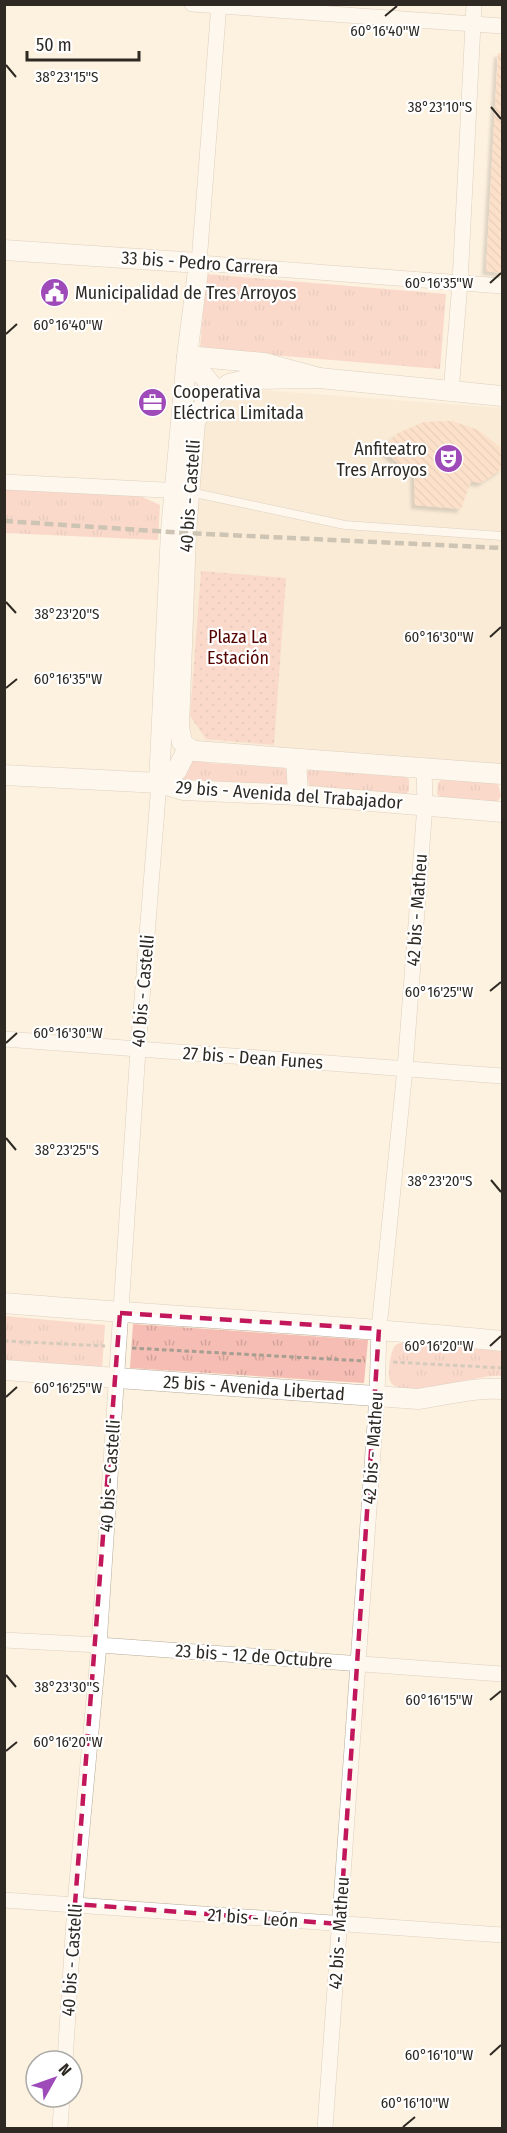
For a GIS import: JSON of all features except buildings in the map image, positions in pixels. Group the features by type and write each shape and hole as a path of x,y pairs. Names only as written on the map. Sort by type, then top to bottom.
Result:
{"street":[{"path":"192,4 502,26"},
{"path":"451,392 460,283 474,4"},
{"name":"40 bis - Castelli","path":"66,2049 75,1904 99,1645 138,1050 176,591 187,356 199,263 219,6"},
{"name":"33 bis - Pedro Carrera","path":"4,250 502,286"},
{"path":"187,356 264,363 319,378"},
{"path":"187,356 217,392 229,384 250,379 319,378 502,396"},
{"name":"40 bis - Castelli","path":"182,491 195,422 204,405 217,392"},
{"path":"4,482 182,491"},
{"name":"40 bis - Castelli","path":"176,591 178,727 182,742 188,748"},
{"path":"159,783 177,770 188,748"},
{"name":"29 bis - Avenida del Trabajador","path":"188,748 195,751 502,774"},
{"path":"296,759 298,795"},
{"name":"42 bis - Matheu","path":"325,2128 377,1396 379,1329 405,1069 425,805 424,768"},
{"name":"29 bis - Avenida del Trabajador","path":"4,775 159,783 183,790 298,795 502,812"},
{"name":"27 bis - Dean Funes","path":"4,1038 502,1076"},
{"path":"4,1303 120,1313 379,1329 502,1341"},
{"name":"25 bis - Avenida Libertad","path":"4,1370 418,1399 479,1388 502,1389"},
{"name":"23 bis - 12 de Octubre","path":"4,1640 502,1674"},
{"name":"21 bis - León","path":"4,1900 502,1935"},
{"path":"60,2128 61,2109"}],"lane":[{"path":"182,491 345,525 502,536"}],"path":[{"path":"4,1341 502,1368"}],"highlighted area":[{"path":"120,1313 379,1329 340,1924 75,1904"}],"shaded area":[{"path":"244,390 502,408 502,766 199,742 191,735 184,713 200,440 203,424 208,415 231,394"}],"green space":[{"path":"206,274 446,294 440,369 200,349"},
{"path":"5,489 136,494 160,505 158,540 5,533"},
{"name":"Plaza La Estación","path":"201,571 286,578 274,745 206,739 190,716"},
{"path":"192,759 209,763 285,768 291,781 290,785 183,780"},
{"path":"309,770 406,777 409,779 409,791 405,795 310,788 306,773"},
{"path":"441,780 495,783 498,784 501,796 497,802 440,797 437,794 438,783"},
{"path":"4,1316 105,1325 102,1369 5,1360"},
{"path":"133,1324 368,1340 364,1383 130,1368"},
{"path":"405,1342 502,1351 502,1376 477,1378 414,1390 402,1388 390,1381 389,1364 394,1348 397,1344"}],"railway":[{"path":"4,521 186,533 502,548"}],"place":[{"name":"Municipalidad de Tres Arroyos","path":"54,293"},
{"name":"Cooperativa Eléctrica Limitada","path":"152,402"},
{"name":"Anfiteatro Tres Arroyos","path":"448,459"}]}
